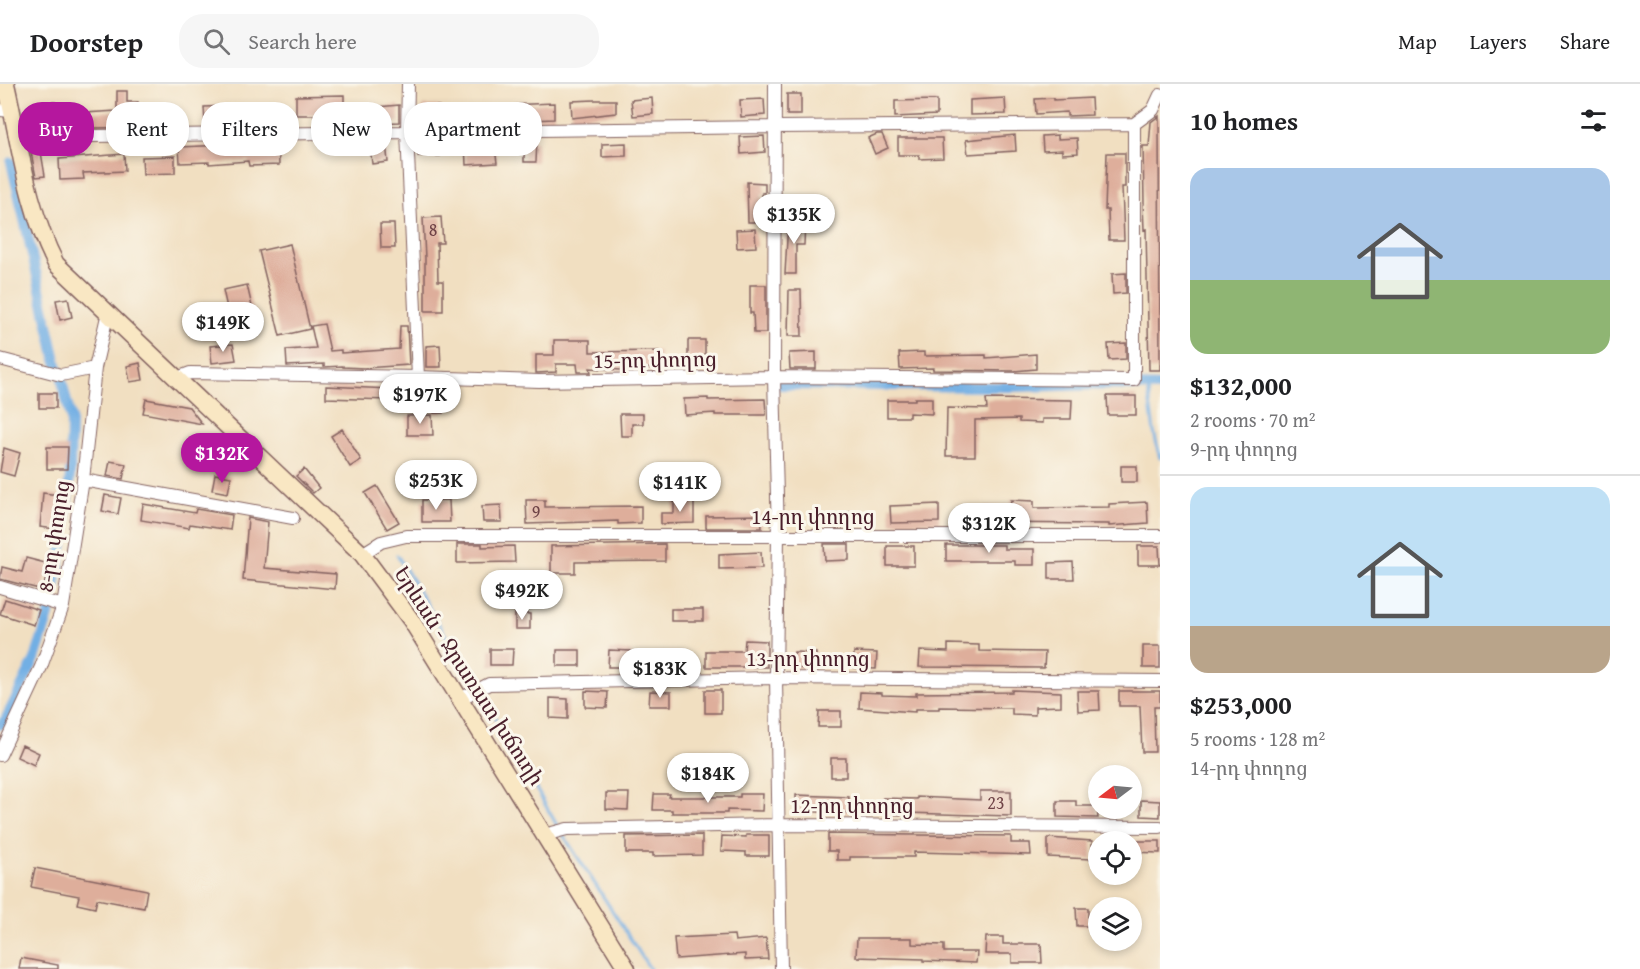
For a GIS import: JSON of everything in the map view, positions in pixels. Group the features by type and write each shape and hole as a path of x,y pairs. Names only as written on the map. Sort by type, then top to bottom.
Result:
{"main road":[{"name":"Երևան - Ջրառատ խճուղի","path":"6,84 6,110 17,136 30,198 43,239 56,264 362,554 411,620 547,834 627,969"}],"street":[{"path":"408,84 408,102"},
{"path":"775,84 774,377 778,536 776,678 781,969"},
{"path":"542,130 1134,124 1153,110 1160,95"},
{"name":"15-րդ փողոց","path":"177,378 190,373 539,381 774,377 1134,380 1134,124"},
{"path":"17,136 404,132"},
{"path":"408,156 418,377"},
{"name":"8-րդ փողոց","path":"0,755 41,667 63,606 83,480 95,368 108,312"},
{"path":"0,359 61,375 95,368"},
{"path":"83,480 292,518"},
{"name":"14-րդ փողոց","path":"362,554 381,542 406,537 1160,536"},
{"path":"0,587 63,606"},
{"name":"13-րդ փողոց","path":"460,699 489,684 776,678 1160,681"},
{"name":"12-րդ փողոց","path":"547,834 567,829 777,825 1160,827"}],"building":[{"path":"117,91 127,91 127,102 117,102"},
{"path":"787,94 801,94 801,115 787,115"},
{"path":"344,95 344,102 311,102 311,115 299,115 299,102 296,102 296,96"},
{"path":"652,98 653,114 633,116 631,100"},
{"path":"1005,98 1006,114 970,115 970,100"},
{"path":"1054,98 1054,100 1091,98 1092,115 1067,116 1067,112 1036,114 1035,99"},
{"path":"764,99 765,115 741,117 740,100"},
{"path":"616,100 616,113 572,118 571,101"},
{"path":"937,100 937,115 895,117 895,101"},
{"path":"554,103 554,119 542,120 542,104"},
{"path":"399,105 399,122 392,122 392,106"},
{"path":"94,112 106,112 106,128 94,128"},
{"path":"1159,116 1160,370 1149,370 1143,146 1149,146 1151,122"},
{"path":"882,134 888,148 875,154 868,138"},
{"path":"1015,135 1016,151 968,154 966,140"},
{"path":"1058,135 1058,139 1077,138 1078,153 1062,154 1062,150 1043,151 1042,136"},
{"path":"764,136 765,152 741,154 740,137"},
{"path":"898,138 942,138 943,158 919,159 919,155 898,155"},
{"path":"626,143 626,156 602,157 602,144"},
{"path":"201,146 201,156 279,156 279,165 249,166 248,161 209,164 209,162 180,163 180,156 189,156 189,147"},
{"path":"1107,153 1125,153 1125,187 1122,187 1124,240 1109,240 1108,210 1105,210"},
{"path":"32,156 42,156 45,176 36,177"},
{"path":"124,156 125,171 83,173 84,179 60,180 59,159"},
{"path":"175,156 175,173 143,174 142,157"},
{"path":"371,156 387,156 388,162 372,164"},
{"path":"466,156 496,156 497,163 466,165"},
{"path":"524,156 536,156 536,162 524,162"},
{"path":"747,182 765,183 765,193 762,193 763,222 748,222"},
{"path":"441,217 443,243 437,243 438,281 443,281 443,311 425,311 423,218"},
{"path":"788,221 805,222 804,245 796,245 796,274 785,274"},
{"path":"380,224 394,224 395,248 381,248"},
{"path":"755,229 756,247 737,248 736,230"},
{"path":"290,244 310,329 280,336 259,251"},
{"path":"1126,273 1126,293 1113,294 1112,274"},
{"path":"247,285 253,311 229,317 223,290"},
{"path":"750,285 766,285 766,333 754,333 753,313 750,313"},
{"path":"789,290 801,290 802,336 788,336"},
{"path":"68,298 72,317 60,320 56,300"},
{"path":"324,324 330,351 341,350 341,353 399,349 400,326 407,326 409,365 364,368 324,367 324,364 287,366 286,350 316,348 311,326"},
{"path":"554,340 590,340 590,352 659,351 659,368 621,370 590,368 591,372 578,372 577,364 556,364 556,372 536,373 536,355 554,355"},
{"path":"688,340 705,340 705,358 688,358"},
{"path":"1126,343 1126,359 1109,360 1108,344"},
{"path":"233,344 236,360 212,363 210,346"},
{"path":"440,345 441,367 426,367 426,346"},
{"path":"816,352 816,369 790,369 789,353"},
{"path":"924,352 924,356 986,355 986,358 1036,354 1036,369 1014,371 900,369 899,353"},
{"path":"140,363 143,380 130,382 127,366"},
{"path":"326,386 390,389 389,400 326,398"},
{"path":"433,389 443,389 443,413 434,413"},
{"path":"39,393 56,393 56,408 39,408"},
{"path":"1107,396 1136,396 1136,415 1108,415"},
{"path":"708,398 708,400 765,399 766,415 715,415 715,413 685,415 684,399"},
{"path":"915,398 932,398 932,414 909,413 909,417 887,417 887,400 915,400"},
{"path":"146,399 189,407 202,424 143,413"},
{"path":"986,399 1072,400 1071,419 1042,419 1042,423 1019,422 1019,419 975,420 975,456 946,456 947,408 987,409"},
{"path":"620,414 643,414 643,424 632,424 632,436 621,436"},
{"path":"432,415 433,435 407,435 407,416"},
{"path":"342,429 361,460 350,467 331,436"},
{"path":"47,447 68,447 67,469 47,469"},
{"path":"4,448 20,453 14,476 0,472"},
{"path":"110,461 126,464 123,479 107,476"},
{"path":"1121,466 1137,466 1137,482 1121,482"},
{"path":"304,469 319,488 313,493 296,476"},
{"path":"215,474 231,477 228,493 212,490"},
{"path":"377,486 399,522 387,529 365,493"},
{"path":"43,493 59,495 55,529 40,527"},
{"path":"105,495 121,498 118,514 102,511"},
{"path":"674,499 694,499 694,523 661,524 661,513 674,513"},
{"path":"422,500 449,500 450,522 422,522"},
{"path":"526,500 545,500 545,507 641,506 641,523 618,524 618,521 527,524"},
{"path":"1011,500 1034,501 1034,508 1109,507 1109,504 1147,502 1148,523 1109,526 1109,524 983,523 983,507 1010,506"},
{"path":"143,504 195,513 196,509 232,515 230,530 190,524 189,528 141,520"},
{"path":"939,504 939,522 891,523 890,506"},
{"path":"501,505 502,522 483,522 482,506"},
{"path":"847,512 866,512 866,522 847,522"},
{"path":"761,515 762,528 706,528 706,516"},
{"path":"248,518 268,522 264,568 336,574 335,589 243,580"},
{"path":"457,544 482,544 482,547 514,546 515,562 457,563"},
{"path":"665,544 665,561 575,562 575,573 551,573 551,546"},
{"path":"824,544 849,544 849,560 825,561"},
{"path":"946,545 1004,545 1004,549 1034,549 1034,565 1015,565 1015,561 946,561"},
{"path":"887,546 914,546 914,566 887,566"},
{"path":"1138,546 1159,546 1160,565 1138,565"},
{"path":"761,552 762,568 719,569 719,554"},
{"path":"26,558 49,564 43,590 0,579 2,567 22,572"},
{"path":"1073,562 1074,579 1049,579 1049,563"},
{"path":"5,599 39,610 34,625 0,614"},
{"path":"671,609 703,609 703,621 671,621"},
{"path":"515,613 530,614 530,629 515,629"},
{"path":"745,640 767,641 767,667 706,667 706,651 744,651"},
{"path":"948,644 979,645 979,651 1045,652 1044,668 919,667 920,651 948,652"},
{"path":"1143,646 1160,646 1160,668 1143,668"},
{"path":"490,649 513,649 512,665 490,665"},
{"path":"557,650 580,650 580,666 557,666"},
{"path":"609,650 631,651 631,667 608,667"},
{"path":"794,652 816,653 816,669 793,668"},
{"path":"854,652 877,653 876,669 854,668"},
{"path":"705,690 721,690 721,713 705,713"},
{"path":"1012,690 1061,692 1061,706 1035,707 1035,715 1012,714 1012,708 939,707 939,709 915,709 915,712 859,708 860,692 916,696 916,693 1012,692"},
{"path":"585,691 608,692 607,708 585,707"},
{"path":"650,691 671,692 671,706 649,706"},
{"path":"1077,691 1099,691 1100,710 1078,711"},
{"path":"1119,691 1160,691 1160,707 1154,707 1155,752 1142,752 1140,706 1119,706"},
{"path":"550,698 568,699 568,719 550,718"},
{"path":"819,711 841,711 841,727 818,727"},
{"path":"22,745 39,753 34,765 17,757"},
{"path":"831,758 846,758 846,777 831,777"},
{"path":"980,791 1011,791 1011,816 883,814 883,798 980,800"},
{"path":"606,793 629,793 628,810 606,809"},
{"path":"654,794 670,794 669,797 740,797 740,794 763,794 762,811 672,813 672,810 653,810"},
{"path":"796,795 849,797 848,813 796,811"},
{"path":"1142,800 1160,801 1160,817 1142,816"},
{"path":"1057,801 1076,801 1076,806 1088,806 1088,818 1057,817"},
{"path":"828,834 1011,836 1011,843 1030,843 1031,855 914,852 914,857 850,857 850,860 837,860 837,851 828,851"},
{"path":"702,835 702,855 653,856 653,853 626,853 626,836"},
{"path":"746,835 769,835 769,856 746,856 746,852 721,851 722,836 746,837"},
{"path":"1048,838 1088,841 1088,859 1048,857"},
{"path":"1142,841 1160,841 1160,853 1142,852"},
{"path":"35,868 147,890 144,908 97,899 95,908 77,904 79,896 31,887"},
{"path":"1076,908 1088,908 1088,926 1077,926"},
{"path":"734,935 735,941 766,938 768,959 745,960 745,954 676,959 674,938"},
{"path":"986,937 1003,937 1003,944 1041,944 1042,963 1012,963 1012,954 985,954"},
{"path":"857,938 912,938 912,944 944,945 944,952 977,952 976,963 856,957"},
{"path":"21,958 58,965 58,969 19,969"}],"waterway":[{"path":"11,162 58,369"},
{"path":"53,598 63,542 70,476 71,419 62,381"},
{"path":"780,385 1160,387"},
{"path":"1148,388 1160,458"},
{"path":"397,555 477,687"},
{"path":"0,725 5,720 35,659 50,612"},
{"path":"481,693 558,827"},
{"path":"562,833 650,969"}]}
